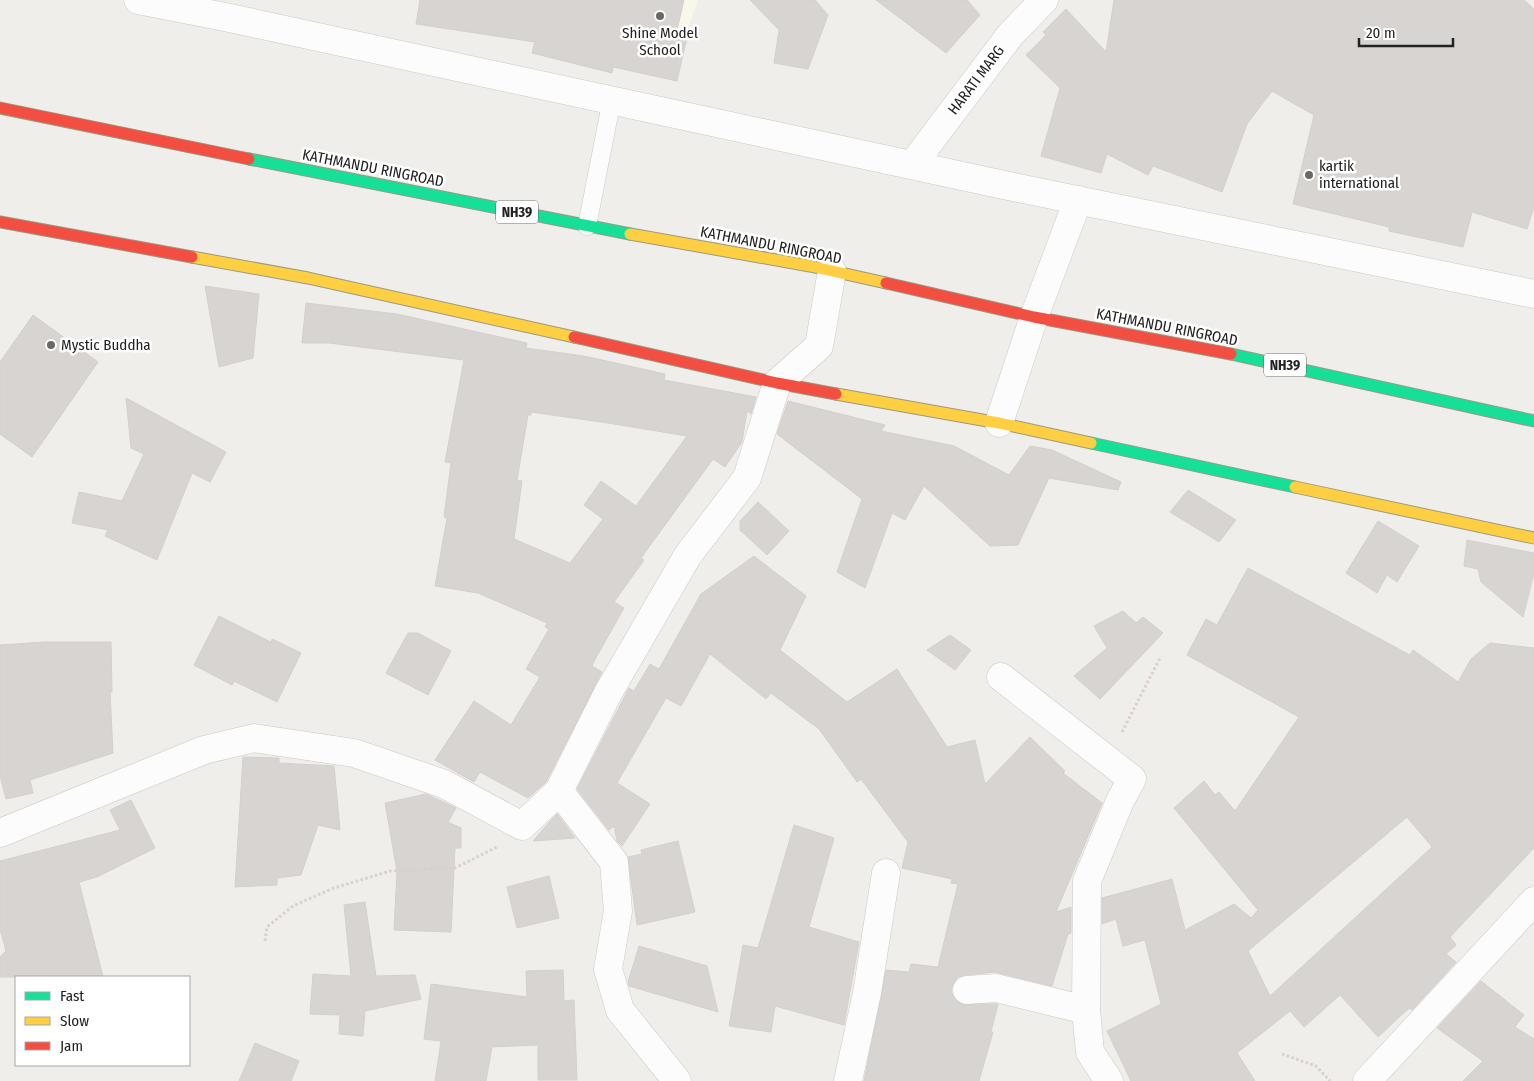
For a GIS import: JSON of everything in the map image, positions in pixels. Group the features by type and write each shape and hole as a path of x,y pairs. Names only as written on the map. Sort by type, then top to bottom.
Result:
{"main road":[{"name":"KATHMANDU RINGROAD","path":"0,108 64,123 586,226 832,271 1034,317 1274,362 1534,420"},
{"path":"0,222 308,278 777,384 999,424 1534,538"}],"street":[{"path":"138,0 612,99 1078,200 1534,294"},
{"name":"HARATI MARG","path":"912,164 1011,34 1044,0"},
{"path":"999,424 1034,317 1078,200"},
{"path":"0,833 204,750 254,738 354,753 444,784 522,826 559,791 608,693 688,555 747,478 777,384 819,346 832,271"},
{"path":"1001,677 1132,779 1120,801 1087,881 1086,1010 1090,1052 1110,1081"},
{"path":"559,791 614,862 618,911 608,969 620,1010 677,1081"},
{"path":"848,1081 867,993 886,874"},
{"path":"1367,1081 1534,901"},
{"path":"966,990 996,988 1086,1010"}],"lane":[{"path":"586,226 612,99"}],"path":[{"path":"1121,734 1161,656"},
{"path":"265,941 267,927 293,906 334,888 390,871 455,868 494,850 522,826"},
{"path":"1282,1054 1316,1066 1330,1081"}],"shaded area":[{"name":"Shine Model School","path":"570,0 698,0 687,31"}],"building":[{"path":"420,0 684,0 677,30 688,33 677,81 613,67 612,73 532,53 535,42 416,24"},
{"path":"750,0 815,0 828,15 808,69 774,63 779,30"},
{"path":"876,0 967,0 980,15 946,53"},
{"path":"1114,0 1524,0 1534,9 1534,207 1527,229 1472,212 1463,247 1389,231 1389,227 1293,204 1314,115 1272,91 1247,124 1222,192 1153,166 1148,175 1107,154 1101,173 1041,156 1060,88 1026,55 1046,35 1043,32 1066,9 1106,52"},
{"path":"205,286 259,294 253,358 219,367"},
{"path":"306,303 397,314 527,343 526,348 584,356 665,374 664,380 756,397 751,414 747,411 742,442 725,467 713,459 641,558 644,560 614,602 624,608 592,666 602,672 546,782 528,798 480,772 474,782 435,760 474,701 511,725 540,677 526,669 549,629 545,627 547,623 478,593 435,586 447,518 444,517 451,463 445,462 464,360 329,343 302,343","holes":["531,412 687,436 636,506 601,481 584,505 603,519 570,563 514,539 522,481 517,480 528,415 531,415"]},
{"path":"33,315 98,362 32,457 0,434 0,362"},
{"path":"126,398 226,452 210,482 192,473 157,560 105,536 108,530 72,523 79,492 122,501 144,454 131,448"},
{"path":"788,401 885,425 881,431 954,446 1009,475 1030,446 1052,450 1121,482 1118,490 1049,478 1018,545 990,546 924,486 905,520 892,513 865,588 837,572 862,499 777,434"},
{"path":"1188,490 1236,520 1219,542 1170,512"},
{"path":"758,502 789,531 767,555 740,530 740,521"},
{"path":"1378,521 1419,546 1397,582 1387,575 1377,593 1346,573"},
{"path":"1467,540 1534,553 1534,573 1523,617 1481,582 1478,569 1464,566"},
{"path":"754,556 806,596 780,650 847,702 897,669 947,747 975,740 985,784 1030,737 1065,771 1063,773 1102,803 1056,912 1071,907 1071,933 1068,934 1052,986 995,972 958,977 953,984 951,991 954,998 961,1004 998,1004 991,1032 993,1032 979,1081 864,1081 886,970 909,972 911,964 938,967 958,884 951,883 952,879 902,868 908,842 861,779 857,782 819,729 771,693 766,699 710,654 681,706 666,698 617,783 650,804 622,846 617,841 614,826 609,830 577,789 629,688 634,691 650,664 659,669 701,594"},
{"path":"1248,568 1410,655 1413,650 1458,682 1471,659 1490,643 1534,648 1534,848 1450,937 1456,945 1446,954 1456,962 1412,1010 1409,1008 1378,1037 1340,995 1304,1027 1290,1011 1237,1053 1255,1081 1131,1081 1107,1031 1161,1004 1145,940 1123,946 1116,919 1102,924 1102,898 1172,879 1185,930 1234,904 1251,918 1258,910 1174,808 1204,781 1215,795 1219,792 1235,811 1299,717 1187,655 1206,619 1217,625","holes":["1407,817 1432,847 1270,996 1248,951"]},
{"path":"1123,611 1136,623 1143,617 1163,633 1100,699 1074,676 1107,648 1094,626"},
{"path":"219,616 271,642 272,639 301,653 277,702 234,681 232,685 194,665"},
{"path":"408,633 418,633 451,651 428,695 386,673"},
{"path":"950,635 971,650 955,670 927,650"},
{"path":"44,642 111,642 112,692 110,692 113,753 30,780 33,793 6,799 0,776 0,645"},
{"path":"243,757 279,758 279,763 334,766 340,830 318,825 301,875 277,878 277,885 235,887"},
{"path":"426,794 456,808 448,822 461,828 461,848 455,848 451,932 394,930 397,871 385,803"},
{"path":"131,800 155,848 97,877 79,882 103,976 0,977 0,957 6,951 0,929 0,861 120,830 110,810"},
{"path":"557,814 575,838 533,841 552,819"},
{"path":"794,825 834,838 809,927 859,942 844,1025 775,1006 771,1032 729,1026 743,945 758,948"},
{"path":"678,841 695,912 637,925 628,857 642,854 641,850"},
{"path":"549,876 559,918 517,928 507,887"},
{"path":"365,902 376,976 415,975 421,999 365,1011 363,1036 339,1034 340,1015 310,1014 313,974 351,976 344,905"},
{"path":"639,946 707,966 718,1012 629,986 628,982"},
{"path":"563,970 564,1001 574,1000 577,1080 538,1080 538,1045 492,1047 486,1081 435,1081 441,1041 424,1039 431,984 527,997 526,971"},
{"path":"1481,981 1524,1015 1515,1027 1534,1039 1534,1081 1463,1081 1483,1061 1437,1028"},
{"path":"255,1043 299,1061 291,1081 239,1081"}],"traffic: fast":[{"path":"249,159 630,234"},
{"path":"1231,354 1534,421"},
{"path":"1091,443 1295,487"}],"traffic: slow":[{"path":"630,234 810,266 886,283"},
{"path":"192,257 308,278 574,337"},
{"path":"836,394 999,423 1091,443"},
{"path":"1295,487 1534,538"}],"traffic: jam":[{"path":"0,108 249,159"},
{"path":"0,222 192,257"},
{"path":"886,283 1034,317 1231,354"},
{"path":"574,337 777,383 836,394"}],"place":[{"name":"Shine Model School","path":"660,16"},
{"name":"kartik international","path":"1309,175"},
{"name":"Mystic Buddha","path":"51,345"}]}
